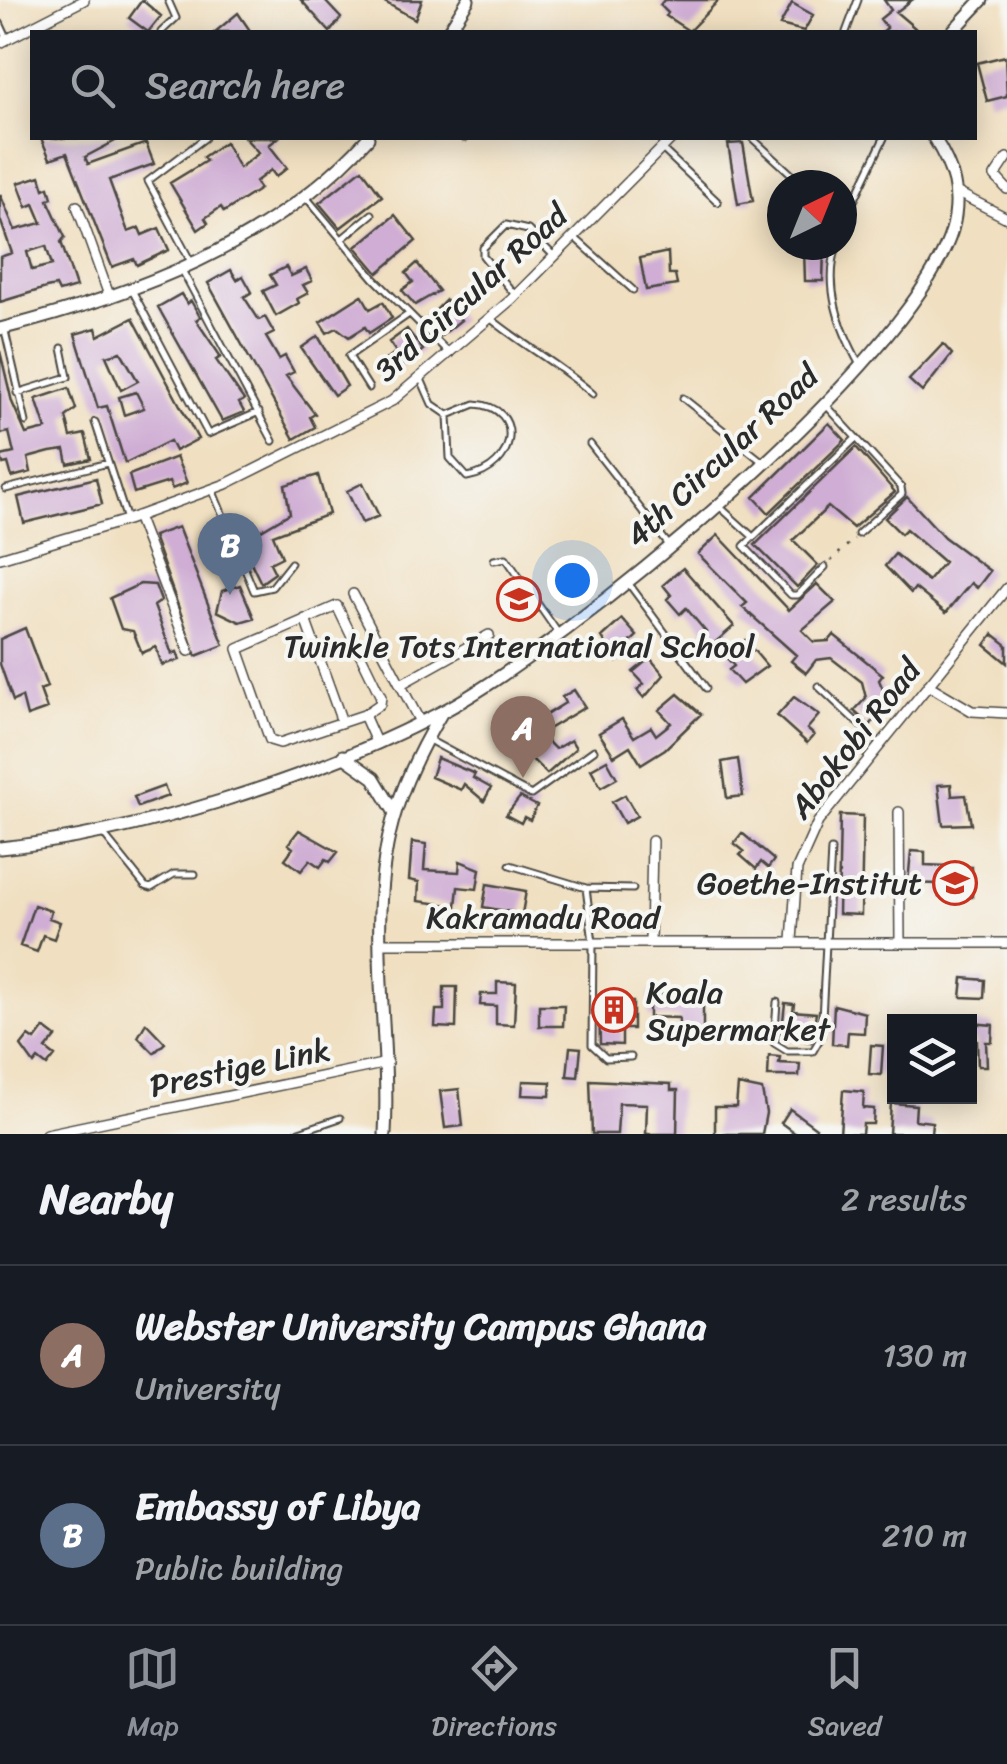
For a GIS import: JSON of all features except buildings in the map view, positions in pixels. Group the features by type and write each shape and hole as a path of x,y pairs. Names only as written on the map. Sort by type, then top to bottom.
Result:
{"street":[{"path":"4,42 66,4 84,0"},
{"path":"449,30 468,0"},
{"path":"954,30 977,1"},
{"path":"2,329 133,292 187,267 304,194 366,140"},
{"name":"3rd Circular Road","path":"0,558 212,489 392,401 515,295 670,140"},
{"path":"935,140 958,192 1007,218"},
{"path":"1007,158 994,176 1007,189"},
{"name":"4th Circular Road","path":"0,848 102,832 173,815 344,756 442,712 558,634 717,504 860,365 918,296 941,258 952,228 958,192"},
{"path":"77,206 110,298"},
{"path":"132,518 189,652"},
{"name":"Abokobi Road","path":"792,941 797,869 805,845 878,743 1007,588"},
{"path":"353,594 420,722"},
{"path":"333,605 340,608 381,697 380,704 364,714 280,743 270,740 237,653 240,646 305,618 333,605"},
{"path":"305,618 342,722"},
{"path":"400,684 490,635"},
{"path":"928,685 972,711 1007,713"},
{"path":"385,1134 387,1063 380,943 394,813 426,738 442,712"},
{"path":"364,714 376,742"},
{"path":"344,756 374,778 394,813"},
{"path":"899,812 900,942"},
{"path":"650,942 652,841"},
{"name":"Kakramadu Road","path":"380,943 1007,942"},
{"name":"Prestige Link","path":"46,1134 387,1063"}],"lane":[{"path":"163,30 176,18 168,0"},
{"path":"847,30 858,0"},
{"path":"0,23 4,42"},
{"path":"202,140 148,181 273,441"},
{"path":"754,140 787,170"},
{"path":"857,195 883,140"},
{"path":"661,148 718,202"},
{"path":"304,194 374,278 450,354"},
{"path":"343,238 372,214"},
{"path":"515,295 483,256 482,248 497,231 506,225 528,230 554,256"},
{"path":"574,237 633,290"},
{"path":"832,260 833,295 842,332 860,365"},
{"path":"133,292 208,434 259,412"},
{"path":"369,388 348,356 410,313"},
{"path":"490,318 520,344 553,359 593,394"},
{"path":"2,329 26,422"},
{"path":"18,392 68,378 62,348"},
{"path":"420,378 432,404 448,415"},
{"path":"683,398 763,462"},
{"path":"824,403 902,494 858,534"},
{"path":"486,405 511,432 510,446 502,460 483,475 467,477 456,468 447,440 448,415 462,408 486,405"},
{"path":"94,422 132,518"},
{"path":"825,567 798,595 792,594 746,552 745,541 856,438"},
{"path":"590,444 668,544"},
{"path":"6,489 108,463"},
{"path":"212,489 254,591 272,587 291,563"},
{"path":"717,504 751,535"},
{"path":"494,560 506,558 558,634"},
{"path":"627,581 706,688"},
{"path":"818,686 878,743"},
{"path":"426,738 530,794 594,750"},
{"path":"102,832 146,886 151,888 174,874 196,874"},
{"path":"777,1002 774,1043 787,1052 813,1051 822,1037 830,850"},
{"path":"510,866 586,888 633,889"},
{"path":"586,888 593,942 592,1045 606,1058 631,1057"},
{"path":"293,1134 340,1118"}],"path":[{"path":"825,567 858,534"}],"place":[{"name":"Embassy of Libya","path":"230,595"},
{"name":"Twinkle Tots International School","path":"519,599"},
{"name":"Webster University Campus Ghana","path":"523,778"},
{"name":"Goethe-Institut","path":"955,883"},
{"name":"Koala Supermarket","path":"614,1010"}]}
